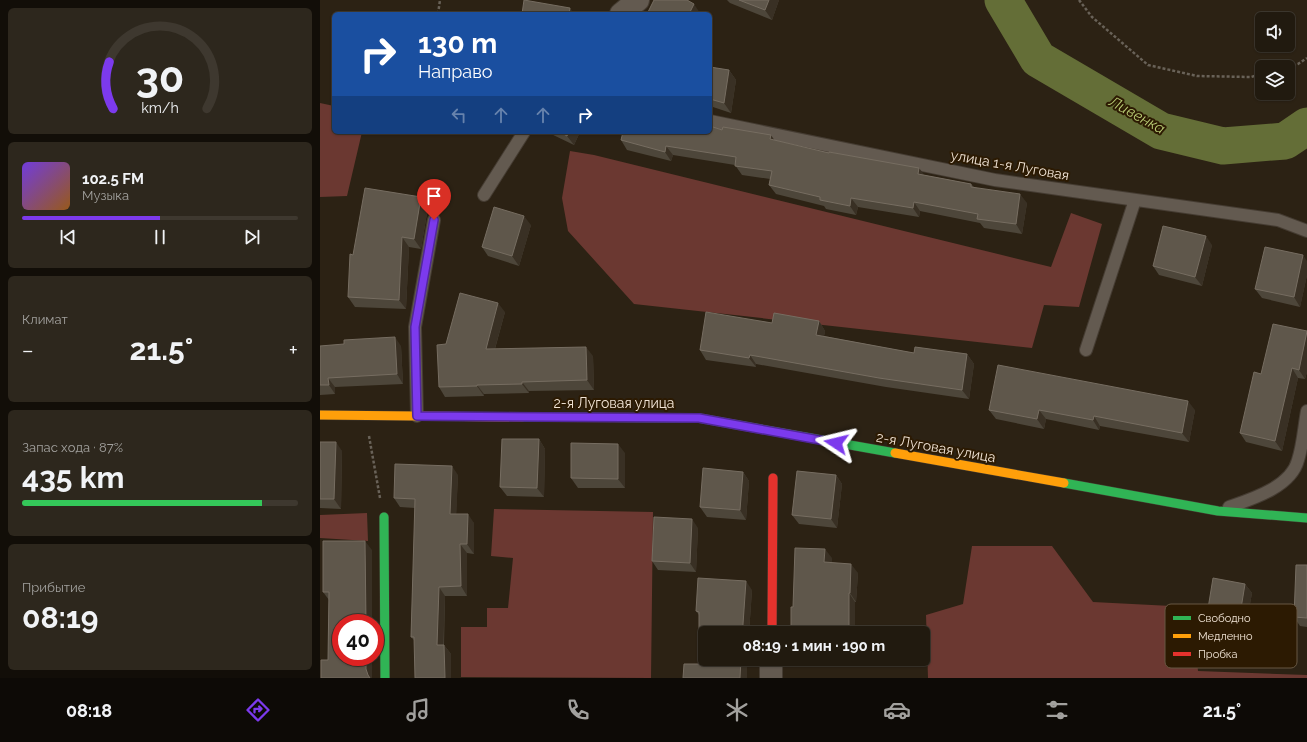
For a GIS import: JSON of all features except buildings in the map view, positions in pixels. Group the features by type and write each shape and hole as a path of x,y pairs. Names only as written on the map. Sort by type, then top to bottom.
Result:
{"street":[{"path":"623,12 638,0"},
{"name":"2-я Луговая улица","path":"320,415 699,418 1218,511 1307,518"},
{"path":"772,626 773,478"},
{"path":"384,518 385,678"},
{"path":"771,666 771,678"}],"lane":[{"name":"улица 1-я Луговая","path":"712,121 995,180 1278,220 1307,231"},
{"path":"484,195 523,134"},
{"path":"1086,350 1135,200"},
{"path":"417,416 415,327 434,220"},
{"path":"1218,511 1272,490 1293,472 1298,461 1307,411"}],"path":[{"path":"438,12 440,0"},
{"path":"1079,0 1092,18 1148,65 1197,76 1255,76"},
{"path":"1295,65 1307,58"},
{"path":"366,415 384,518"}],"shaded area":[{"path":"320,103 332,106 332,134 362,134 347,196 320,197"},
{"path":"570,151 594,155 1051,267 1071,213 1102,224 1079,307 1044,305 1032,348 634,304 568,231 562,198"},
{"path":"494,509 653,512 651,678 461,677 461,627 487,627 487,608 508,608 513,558 491,556"},
{"path":"367,513 368,541 320,538 320,515"},
{"path":"972,546 1052,546 1093,602 1165,606 1165,668 1198,668 1198,671 1307,675 1307,678 928,678 928,666 930,666 930,626 926,626 926,615 963,604"}],"waterway":[{"name":"Ливенка","path":"1003,0 1038,59 1161,131 1223,146 1285,141 1307,126"}],"traffic: fast":[{"path":"522,417 699,418 895,453"},
{"path":"1064,483 1218,511 1307,518"},
{"path":"384,517 385,678"}],"traffic: slow":[{"path":"320,415 522,417"},
{"path":"895,453 1064,483"}],"traffic: jam":[{"path":"772,626 773,478"}],"route":[{"path":"434,220 415,327 417,416 699,418 836,443"}]}
